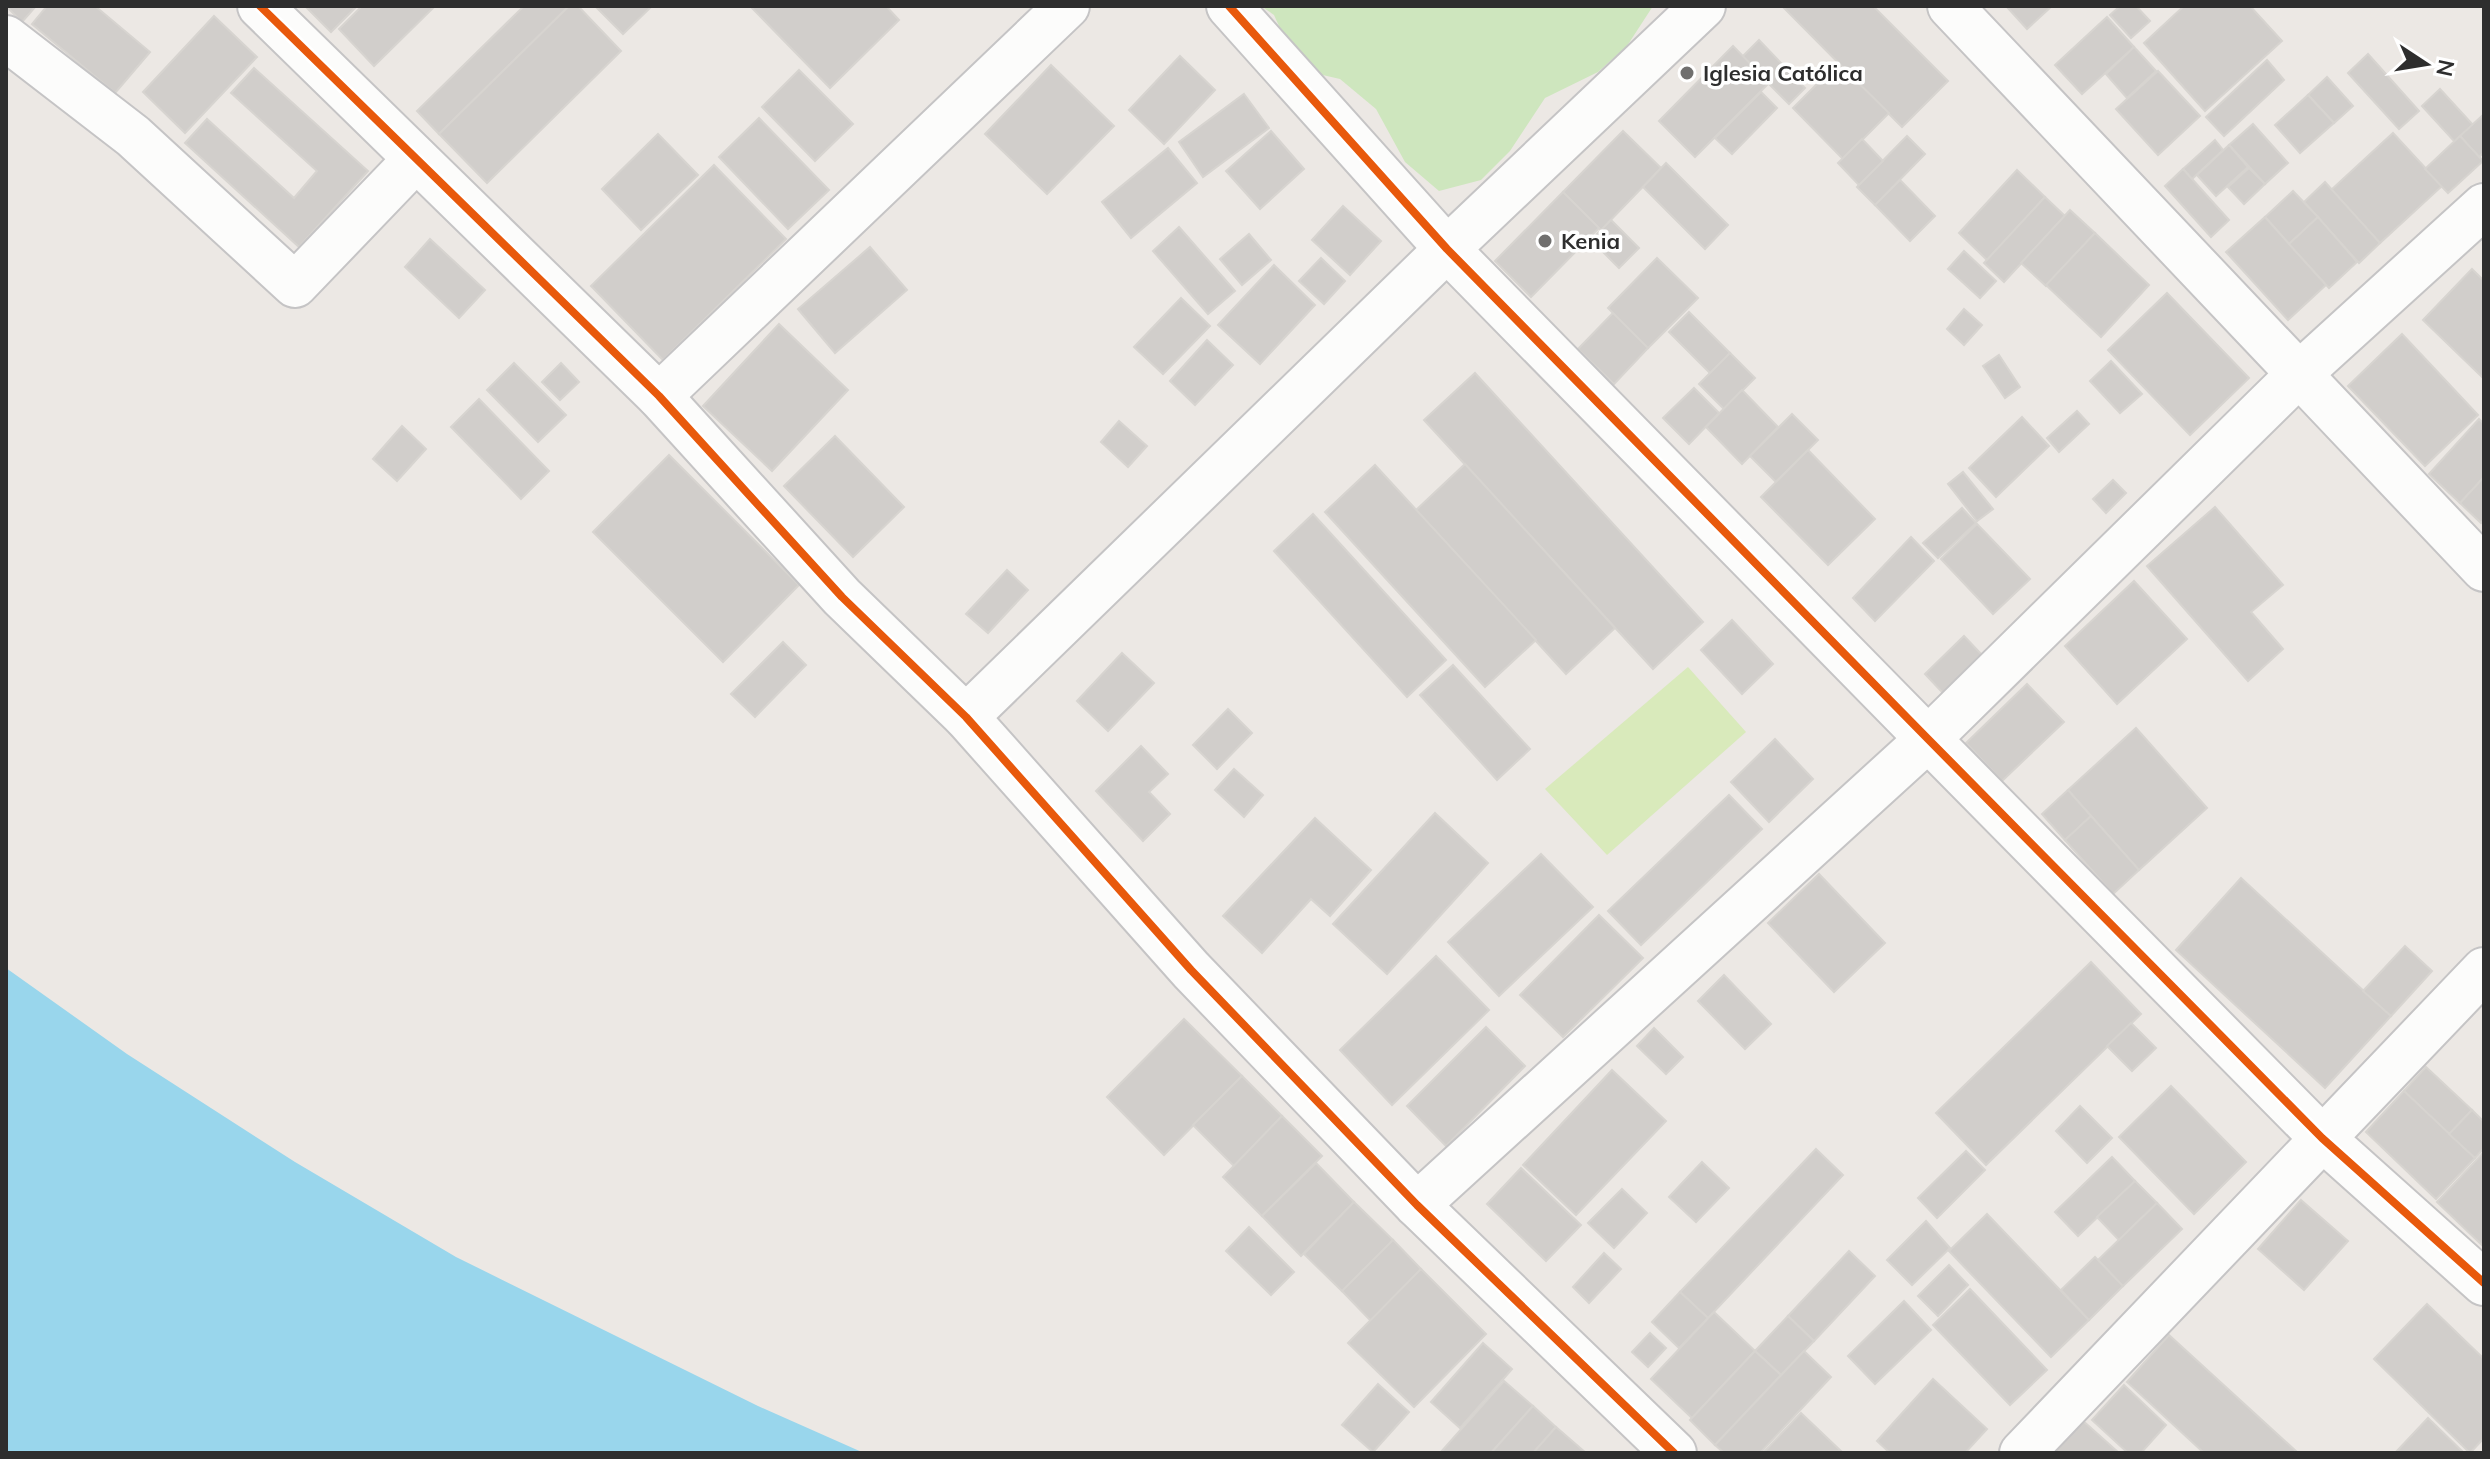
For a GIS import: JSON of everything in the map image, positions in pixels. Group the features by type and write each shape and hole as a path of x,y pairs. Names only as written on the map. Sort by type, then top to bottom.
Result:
{"street":[{"path":"260,6 659,396 842,597 966,717 1191,970 1417,1205 1674,1453"},
{"path":"659,396 1067,6"},
{"path":"1229,6 1447,249 1928,739 2322,1138 2484,1283"},
{"path":"966,717 1447,249 1703,6"},
{"path":"1950,6 2484,569"},
{"path":"6,38 133,136 295,285 416,159"},
{"path":"1417,1205 1928,739 2298,375 2484,206"},
{"path":"2022,1453 2484,970"}],"green space":[{"path":"1261,6 1653,6 1627,46 1598,72 1545,98 1510,151 1481,180 1439,191 1405,162 1376,109 1340,79 1314,73 1283,35 1274,15"},
{"path":"1688,667 1746,732 1607,855 1545,789"}],"water":[{"path":"6,968 127,1054 295,1162 456,1257 758,1406 864,1453 6,1453"}],"building":[{"path":"6,6 36,6 22,22"},
{"path":"47,6 95,6 150,52 115,93 32,24"},
{"path":"305,6 357,6 331,32"},
{"path":"362,6 435,6 374,66 339,29"},
{"path":"524,6 569,6 439,134 417,111"},
{"path":"569,6 578,6 621,51 487,183 439,134"},
{"path":"595,6 652,6 623,34"},
{"path":"750,6 886,6 899,20 830,88"},
{"path":"1782,6 1873,6 1948,81 1902,127"},
{"path":"2006,6 2052,6 2027,29"},
{"path":"2120,6 2136,6 2150,21 2131,38 2110,15"},
{"path":"2184,6 2250,6 2282,41 2205,111 2144,43"},
{"path":"214,16 257,57 185,133 143,92"},
{"path":"2107,17 2134,47 2082,94 2055,65"},
{"path":"1759,40 1805,88 1789,104 1742,57"},
{"path":"1733,46 1769,83 1695,157 1659,121"},
{"path":"2134,47 2156,71 2127,98 2106,74"},
{"path":"2368,54 2419,111 2399,129 2348,73"},
{"path":"1180,56 1215,90 1164,144 1129,110"},
{"path":"2267,60 2284,80 2224,136 2206,117"},
{"path":"1838,63 1889,113 1843,159 1793,108"},
{"path":"1051,65 1114,126 1047,194 985,134"},
{"path":"254,68 368,171 299,247 185,143 207,119 294,198 317,171 231,93"},
{"path":"799,70 853,124 815,161 762,107"},
{"path":"2158,71 2200,116 2158,155 2116,109"},
{"path":"2327,77 2353,106 2334,123 2308,95"},
{"path":"2440,89 2473,125 2455,142 2422,106"},
{"path":"1761,92 1777,108 1732,154 1715,138"},
{"path":"1244,94 1269,128 1203,177 1179,142"},
{"path":"2308,95 2334,123 2300,153 2275,125"},
{"path":"2484,114 2484,152 2479,157 2460,136"},
{"path":"759,118 829,190 788,229 719,157"},
{"path":"2253,124 2288,163 2265,184 2229,145"},
{"path":"1271,131 1304,169 1260,209 1226,171"},
{"path":"1623,131 1661,168 1601,230 1563,192"},
{"path":"2393,133 2442,186 2380,243 2331,190"},
{"path":"658,134 698,175 641,230 602,189"},
{"path":"1907,136 1925,154 1875,205 1857,187"},
{"path":"2460,136 2483,161 2448,193 2425,169"},
{"path":"1862,139 1883,161 1859,185 1838,163"},
{"path":"2215,140 2223,150 2192,179 2183,169"},
{"path":"2229,145 2248,167 2216,196 2197,175"},
{"path":"1168,148 1197,183 1131,238 1102,202"},
{"path":"1666,163 1728,225 1705,249 1643,187"},
{"path":"714,165 786,239 663,360 591,286"},
{"path":"2249,168 2265,184 2244,204 2228,187"},
{"path":"2183,169 2229,220 2211,237 2165,186"},
{"path":"2017,170 2045,197 1987,260 1959,233"},
{"path":"1900,180 1935,216 1910,241 1875,205"},
{"path":"2325,182 2380,243 2359,263 2304,202"},
{"path":"2293,191 2318,217 2289,244 2265,217"},
{"path":"1563,192 1599,228 1531,297 1495,261"},
{"path":"2045,197 2065,216 2004,282 1984,263"},
{"path":"1343,206 1381,241 1350,275 1312,240"},
{"path":"2070,210 2095,233 2046,286 2021,263"},
{"path":"2265,217 2326,285 2288,320 2226,252"},
{"path":"2318,217 2357,262 2329,288 2289,244"},
{"path":"1611,220 1639,248 1619,268 1591,240"},
{"path":"1179,227 1235,291 1208,314 1153,251"},
{"path":"2095,233 2149,285 2101,337 2046,285"},
{"path":"1249,234 1271,260 1242,285 1220,259"},
{"path":"430,239 485,290 459,318 405,267"},
{"path":"870,247 907,290 835,353 798,309"},
{"path":"1964,251 1996,281 1980,298 1948,269"},
{"path":"1321,258 1345,281 1324,304 1299,281"},
{"path":"1657,258 1698,298 1648,348 1608,308"},
{"path":"1274,265 1315,305 1260,364 1218,325"},
{"path":"2472,269 2484,281 2484,379 2423,320"},
{"path":"2167,293 2249,378 2190,435 2108,350"},
{"path":"1181,298 1210,326 1163,374 1134,347"},
{"path":"1964,309 1982,325 1964,345 1947,329"},
{"path":"1689,312 1730,353 1710,373 1669,332"},
{"path":"1613,313 1648,348 1614,384 1578,349"},
{"path":"779,324 848,390 772,471 703,406"},
{"path":"2402,334 2478,415 2425,466 2348,386"},
{"path":"1207,340 1233,365 1195,405 1170,381"},
{"path":"1730,353 1755,378 1724,409 1699,384"},
{"path":"1999,355 2020,387 2005,398 1983,366"},
{"path":"2111,361 2142,394 2120,413 2090,381"},
{"path":"514,363 566,415 538,442 487,390"},
{"path":"561,363 579,382 560,400 542,382"},
{"path":"1475,373 1703,622 1653,669 1424,420"},
{"path":"1694,388 1719,413 1689,444 1663,418"},
{"path":"1742,390 1778,427 1742,464 1706,427"},
{"path":"479,399 549,471 521,499 451,427"},
{"path":"2077,411 2089,424 2059,452 2047,438"},
{"path":"1792,414 1818,440 1776,482 1750,456"},
{"path":"2022,417 2049,446 1996,497 1969,468"},
{"path":"2479,419 2484,424 2484,477 2460,503 2429,474"},
{"path":"1119,421 1147,446 1128,467 1101,442"},
{"path":"402,426 426,449 397,481 373,459"},
{"path":"835,436 904,507 853,557 784,486"},
{"path":"1808,450 1875,519 1828,565 1761,497"},
{"path":"669,455 799,585 723,662 593,532"},
{"path":"1465,464 1615,628 1566,674 1416,510"},
{"path":"1375,465 1536,640 1485,687 1325,512"},
{"path":"1963,472 1993,509 1977,521 1948,484"},
{"path":"2484,477 2484,520 2481,523 2460,503"},
{"path":"2113,480 2126,493 2106,513 2093,499"},
{"path":"2215,507 2283,585 2251,612 2283,649 2248,681 2147,566"},
{"path":"1962,508 1976,523 1938,558 1923,543"},
{"path":"1313,514 1446,660 1407,697 1274,551"},
{"path":"1977,524 2030,579 1993,614 1941,559"},
{"path":"1911,537 1934,561 1875,621 1853,598"},
{"path":"1007,570 1028,590 988,633 966,614"},
{"path":"2134,581 2187,639 2117,704 2065,646"},
{"path":"1732,620 1773,664 1742,694 1701,650"},
{"path":"1964,636 1982,655 1943,693 1925,674"},
{"path":"783,642 806,665 755,717 731,694"},
{"path":"1122,653 1154,683 1108,731 1077,701"},
{"path":"1453,665 1530,749 1497,780 1420,695"},
{"path":"2027,684 2064,722 2002,781 1966,743"},
{"path":"1228,709 1252,733 1217,769 1193,745"},
{"path":"2136,728 2207,808 2139,870 2068,790"},
{"path":"1775,739 1813,779 1769,822 1731,782"},
{"path":"1141,746 1168,774 1149,792 1170,814 1143,841 1096,791"},
{"path":"1234,769 1263,795 1244,817 1215,790"},
{"path":"2068,790 2091,816 2065,840 2042,814"},
{"path":"1729,795 1762,829 1641,945 1608,911"},
{"path":"1435,813 1488,863 1387,974 1333,924"},
{"path":"2091,816 2139,870 2113,894 2065,840"},
{"path":"1315,818 1371,870 1330,916 1311,899 1262,953 1223,916"},
{"path":"1541,854 1593,907 1499,996 1448,942"},
{"path":"1819,874 1885,943 1834,992 1768,923"},
{"path":"2241,878 2391,1016 2325,1088 2176,950"},
{"path":"1599,915 1643,958 1563,1037 1520,995"},
{"path":"2405,946 2432,971 2391,1016 2363,991"},
{"path":"1436,956 1489,1010 1392,1105 1340,1050"},
{"path":"2091,962 2141,1014 1986,1165 1936,1113"},
{"path":"1724,975 1771,1024 1745,1049 1698,1001"},
{"path":"1184,1019 1242,1076 1164,1155 1107,1097"},
{"path":"2131,1023 2156,1048 2132,1071 2107,1046"},
{"path":"1486,1027 1525,1066 1446,1146 1407,1106"},
{"path":"1654,1028 1683,1057 1666,1074 1637,1046"},
{"path":"2426,1067 2472,1110 2449,1134 2404,1091"},
{"path":"1612,1070 1666,1121 1576,1215 1523,1165"},
{"path":"1242,1076 1282,1116 1234,1166 1193,1125"},
{"path":"2171,1086 2246,1162 2194,1214 2119,1137"},
{"path":"2404,1091 2475,1158 2436,1199 2366,1132"},
{"path":"2080,1106 2112,1138 2087,1163 2056,1131"},
{"path":"2472,1110 2484,1122 2484,1148 2475,1158 2449,1134"},
{"path":"1282,1116 1322,1156 1262,1216 1223,1177"},
{"path":"1816,1149 1843,1175 1708,1318 1680,1292"},
{"path":"1966,1151 1985,1170 1937,1218 1918,1198"},
{"path":"2484,1152 2484,1244 2483,1246 2437,1202"},
{"path":"2112,1157 2135,1181 2078,1236 2055,1212"},
{"path":"1702,1162 1729,1188 1696,1222 1669,1197"},
{"path":"1316,1163 1354,1202 1301,1256 1262,1216"},
{"path":"1521,1168 1581,1225 1546,1261 1487,1204"},
{"path":"2135,1181 2157,1203 2119,1240 2097,1217"},
{"path":"1622,1189 1647,1213 1614,1248 1588,1223"},
{"path":"2301,1200 2348,1241 2304,1290 2258,1249"},
{"path":"1354,1202 1393,1240 1342,1291 1304,1254"},
{"path":"2157,1203 2182,1229 2123,1286 2098,1260"},
{"path":"1987,1214 2089,1320 2051,1357 1949,1251"},
{"path":"1926,1221 1950,1248 1912,1285 1887,1260"},
{"path":"1249,1227 1294,1272 1271,1295 1226,1251"},
{"path":"1393,1240 1421,1269 1371,1321 1342,1291"},
{"path":"1849,1251 1875,1276 1814,1341 1788,1316"},
{"path":"1604,1253 1621,1269 1589,1303 1573,1287"},
{"path":"2095,1257 2123,1286 2089,1320 2061,1290"},
{"path":"1949,1265 1968,1285 1938,1316 1918,1296"},
{"path":"1421,1269 1486,1334 1414,1407 1348,1343"},
{"path":"1970,1289 2047,1370 2010,1405 1933,1325"},
{"path":"1680,1292 1708,1318 1679,1348 1652,1322"},
{"path":"1904,1301 1931,1330 1875,1384 1848,1356"},
{"path":"2427,1304 2484,1359 2484,1438 2470,1453 2374,1359"},
{"path":"1714,1312 1755,1351 1692,1418 1651,1379"},
{"path":"1788,1316 1814,1341 1781,1375 1755,1351"},
{"path":"1650,1333 1666,1348 1648,1367 1632,1352"},
{"path":"2169,1335 2297,1452 2204,1453 2127,1382"},
{"path":"1483,1343 1512,1369 1460,1428 1431,1402"},
{"path":"1755,1351 1781,1375 1715,1445 1690,1420"},
{"path":"1804,1351 1831,1377 1760,1453 1724,1453 1715,1445"},
{"path":"1933,1379 1987,1429 1965,1453 1890,1453 1877,1441"},
{"path":"1504,1381 1533,1406 1491,1453 1440,1453"},
{"path":"1378,1384 1409,1412 1373,1452 1342,1425"},
{"path":"2124,1385 2166,1425 2141,1453 2128,1453 2092,1420"},
{"path":"1533,1406 1556,1427 1533,1453 1491,1453"},
{"path":"1801,1413 1841,1451 1763,1453"},
{"path":"2428,1418 2464,1453 2395,1453"},
{"path":"2082,1420 2119,1453 2053,1453"},
{"path":"1556,1427 1586,1453 1533,1453"}],"cycle path":[{"path":"260,6 659,396 842,597 966,717 1191,970 1417,1205 1674,1453"},
{"path":"1229,6 1447,249 1928,739 2322,1138 2484,1283"}],"place":[{"name":"Iglesia Católica","path":"1687,73"},
{"name":"Kenia","path":"1545,241"}]}
